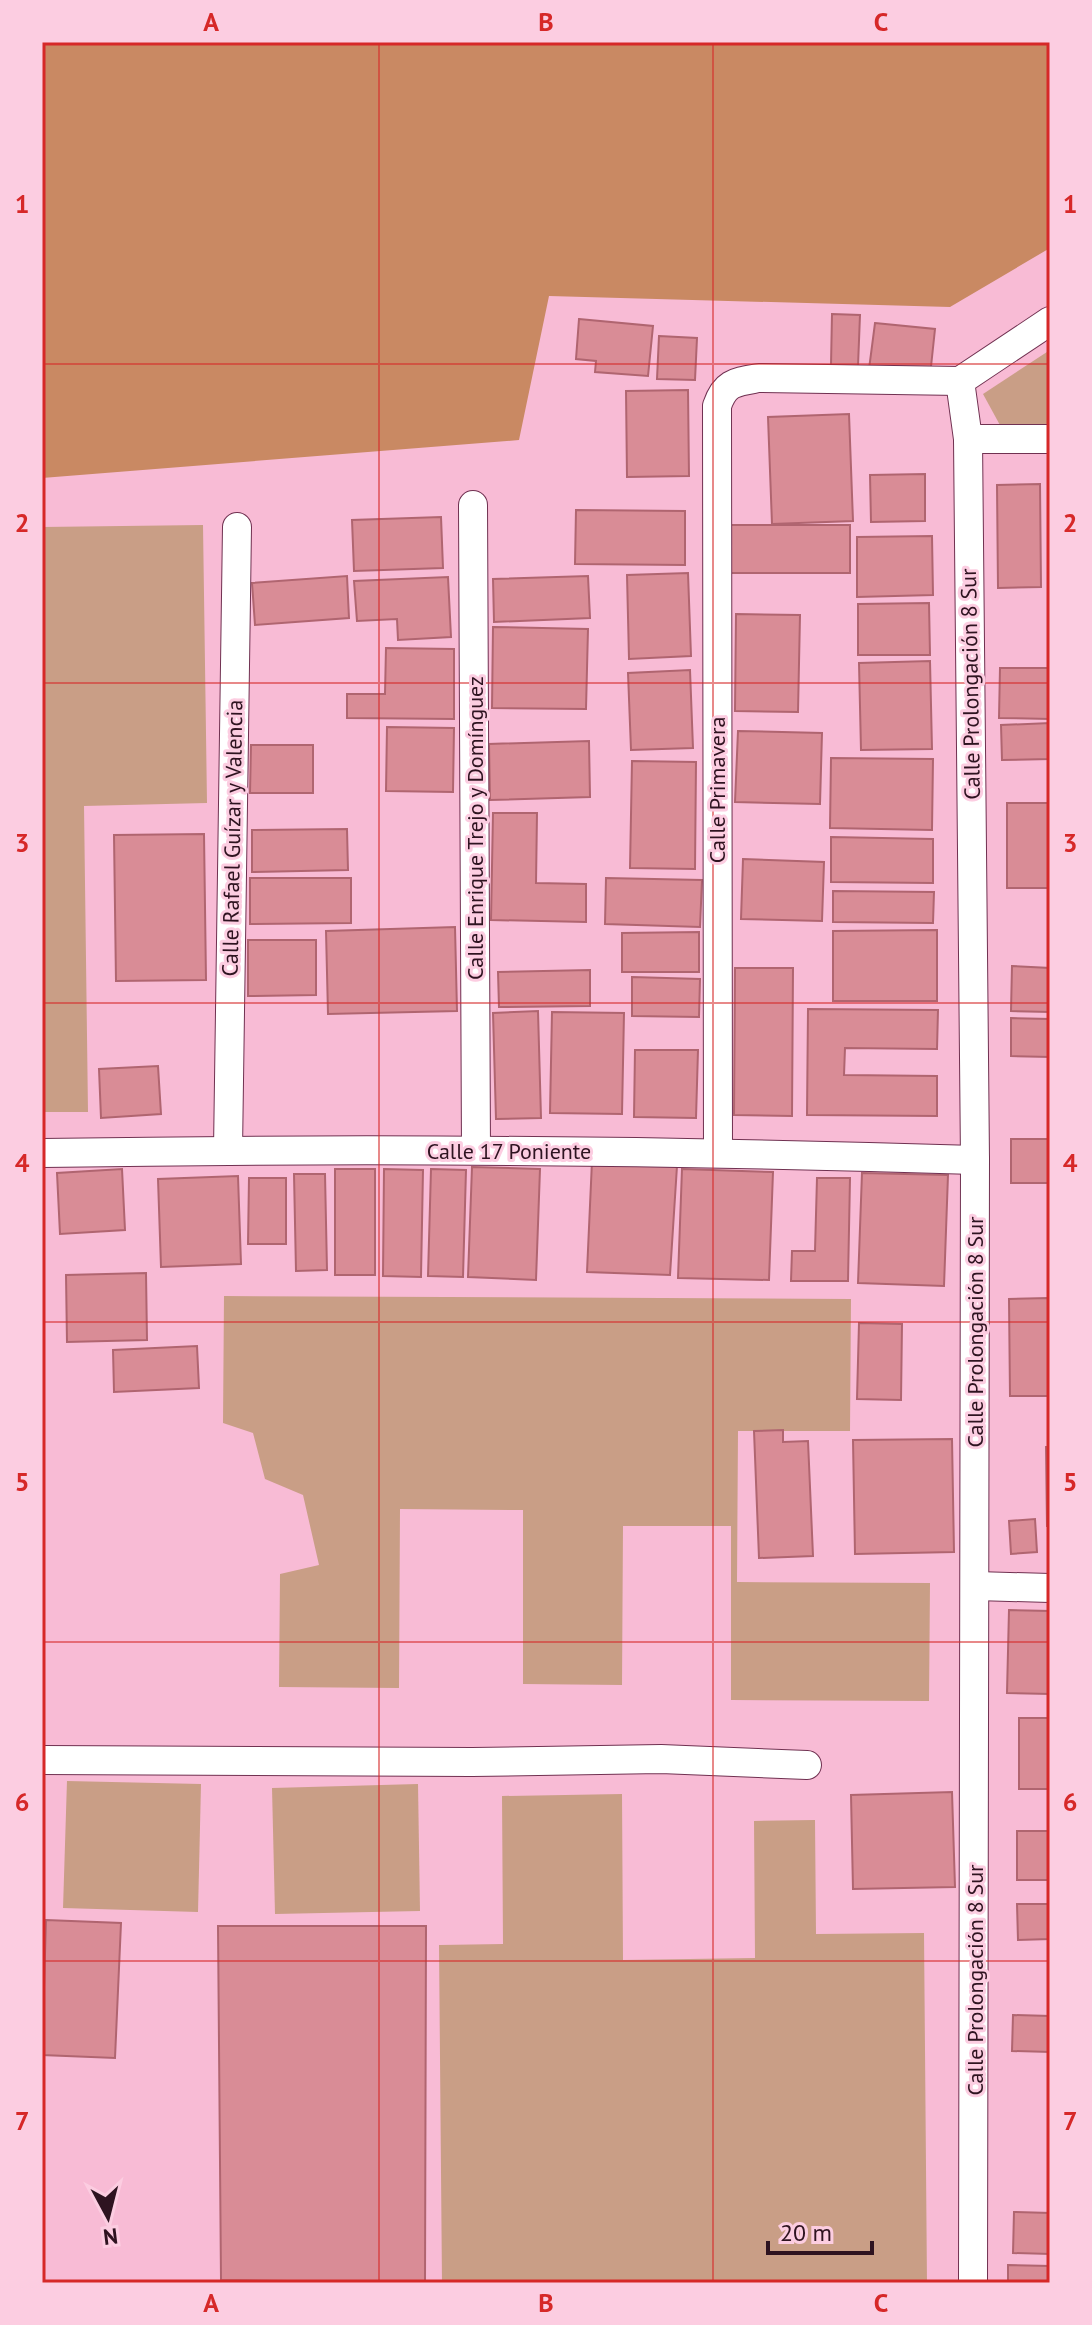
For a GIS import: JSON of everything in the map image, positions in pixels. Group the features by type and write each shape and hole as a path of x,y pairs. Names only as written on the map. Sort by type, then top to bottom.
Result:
{"street":[{"path":"960,381 1050,321"},
{"name":"Calle Primavera","path":"718,1152 716,428 721,393 733,383 759,378 960,381"},
{"name":"Calle Prolongación 8 Sur","path":"960,381 968,439 975,1160 973,2283"},
{"path":"968,439 1050,439"},
{"name":"Calle Enrique Trejo y Domínguez","path":"473,505 476,1150"},
{"name":"Calle Rafael Guízar y Valencia","path":"228,1150 237,527"},
{"name":"Calle 17 Poniente","path":"42,1153 476,1150 718,1152 975,1160"},
{"path":"976,1586 1050,1588"},
{"path":"42,1760 472,1762 661,1759 807,1765"}],"shaded area":[{"path":"42,42 1050,42 1050,248 950,307 549,296 519,440 42,478"},
{"path":"1050,350 1050,426 1001,427 983,394"},
{"path":"203,525 207,803 84,806 88,1112 42,1112 42,527"},
{"path":"224,1296 851,1299 850,1431 738,1431 737,1582 930,1583 929,1701 731,1700 731,1526 623,1526 622,1685 523,1684 523,1510 400,1509 399,1688 279,1687 280,1574 319,1565 303,1495 265,1479 253,1433 223,1423"},
{"path":"67,1781 201,1784 198,1912 63,1908"},
{"path":"418,1784 420,1911 275,1914 272,1788"},
{"path":"622,1794 623,1960 755,1958 754,1821 815,1820 816,1934 924,1933 927,2283 442,2283 439,1945 503,1944 502,1796"}],"building":[{"path":"832,314 860,315 858,366 831,365"},
{"path":"579,319 653,326 648,376 595,372 596,361 576,359"},
{"path":"875,323 935,329 930,376 869,369"},
{"path":"659,336 697,338 695,380 657,379"},
{"path":"688,390 689,476 627,477 626,391"},
{"path":"849,414 853,521 772,524 768,417"},
{"path":"925,474 925,521 871,522 870,475"},
{"path":"1040,484 1041,587 998,588 997,485"},
{"path":"576,510 685,511 685,565 575,564"},
{"path":"441,517 443,568 354,571 352,520"},
{"path":"728,525 850,525 850,573 728,573"},
{"path":"932,536 933,595 857,597 857,537"},
{"path":"688,573 691,656 629,659 627,575"},
{"path":"347,576 349,618 255,625 252,583"},
{"path":"588,576 590,618 494,622 493,579"},
{"path":"448,577 451,637 398,640 397,619 357,621 354,581"},
{"path":"929,603 930,655 858,655 858,604"},
{"path":"736,614 800,615 798,712 735,711"},
{"path":"493,627 588,629 586,709 492,708"},
{"path":"386,648 454,649 454,719 347,718 347,694 385,694"},
{"path":"930,661 932,749 861,750 859,663"},
{"path":"1000,668 1050,668 1050,719 999,718"},
{"path":"690,670 693,748 631,750 628,673"},
{"path":"1050,723 1050,759 1002,760 1001,725"},
{"path":"387,727 454,728 453,792 386,791"},
{"path":"738,731 822,733 820,804 735,802"},
{"path":"589,741 590,797 490,800 489,744"},
{"path":"251,745 313,745 313,793 250,793"},
{"path":"831,758 933,759 932,830 830,828"},
{"path":"632,761 696,762 695,869 630,868"},
{"path":"1007,803 1050,803 1050,888 1007,888"},
{"path":"493,813 537,813 536,883 586,884 586,922 491,920"},
{"path":"347,829 348,870 252,872 252,830"},
{"path":"204,834 206,980 116,981 114,835"},
{"path":"831,837 933,839 933,883 831,882"},
{"path":"743,859 824,862 822,921 741,919"},
{"path":"250,878 351,878 351,923 250,924"},
{"path":"606,878 702,880 700,927 605,924"},
{"path":"833,891 934,892 933,923 833,922"},
{"path":"455,927 457,1011 328,1014 326,931"},
{"path":"937,930 937,1001 833,1001 833,931"},
{"path":"699,932 699,972 622,972 622,933"},
{"path":"248,940 316,940 316,995 248,996"},
{"path":"1012,966 1050,968 1050,1012 1011,1011"},
{"path":"735,968 793,968 792,1116 734,1115"},
{"path":"590,970 590,1006 499,1007 498,972"},
{"path":"632,977 700,979 699,1017 632,1016"},
{"path":"808,1009 938,1010 937,1049 845,1048 844,1075 937,1076 937,1116 807,1115"},
{"path":"538,1011 541,1118 496,1119 493,1013"},
{"path":"552,1012 624,1013 622,1114 550,1113"},
{"path":"1011,1018 1050,1019 1050,1057 1011,1056"},
{"path":"635,1050 698,1050 696,1118 634,1117"},
{"path":"158,1066 161,1114 101,1118 99,1069"},
{"path":"1011,1139 1050,1139 1050,1183 1011,1183"},
{"path":"592,1161 677,1166 670,1275 587,1272"},
{"path":"472,1167 540,1169 536,1280 468,1277"},
{"path":"122,1169 125,1230 60,1234 57,1173"},
{"path":"335,1169 375,1169 375,1275 335,1275"},
{"path":"384,1169 423,1170 421,1277 383,1276"},
{"path":"431,1169 466,1170 463,1277 428,1276"},
{"path":"682,1169 773,1172 769,1280 678,1278"},
{"path":"862,1173 948,1175 944,1286 858,1283"},
{"path":"294,1174 325,1174 327,1270 296,1271"},
{"path":"238,1176 241,1264 161,1267 158,1179"},
{"path":"249,1178 286,1178 286,1244 248,1244"},
{"path":"817,1178 850,1178 848,1281 791,1281 792,1251 815,1251"},
{"path":"146,1273 147,1340 67,1342 66,1275"},
{"path":"1048,1298 1050,1396 1010,1396 1009,1299"},
{"path":"859,1323 902,1324 901,1400 857,1399"},
{"path":"197,1346 199,1388 114,1392 113,1350"},
{"path":"783,1430 783,1442 808,1441 813,1556 759,1558 754,1431"},
{"path":"952,1439 954,1552 855,1554 853,1440"},
{"path":"1046,1447 1050,1447 1050,1526 1047,1526"},
{"path":"1035,1519 1037,1552 1011,1554 1009,1521"},
{"path":"1009,1610 1050,1611 1050,1694 1007,1693"},
{"path":"1019,1718 1050,1718 1050,1789 1019,1789"},
{"path":"952,1792 955,1887 853,1889 851,1795"},
{"path":"1017,1831 1050,1831 1050,1880 1017,1880"},
{"path":"1017,1904 1050,1904 1050,1939 1018,1940"},
{"path":"46,1920 121,1923 115,2058 42,2055"},
{"path":"218,1926 426,1926 425,2283 221,2280"},
{"path":"1013,2015 1050,2016 1050,2052 1012,2051"},
{"path":"1014,2212 1050,2213 1050,2254 1013,2253"},
{"path":"1008,2265 1050,2266 1050,2283 1008,2283"}]}
